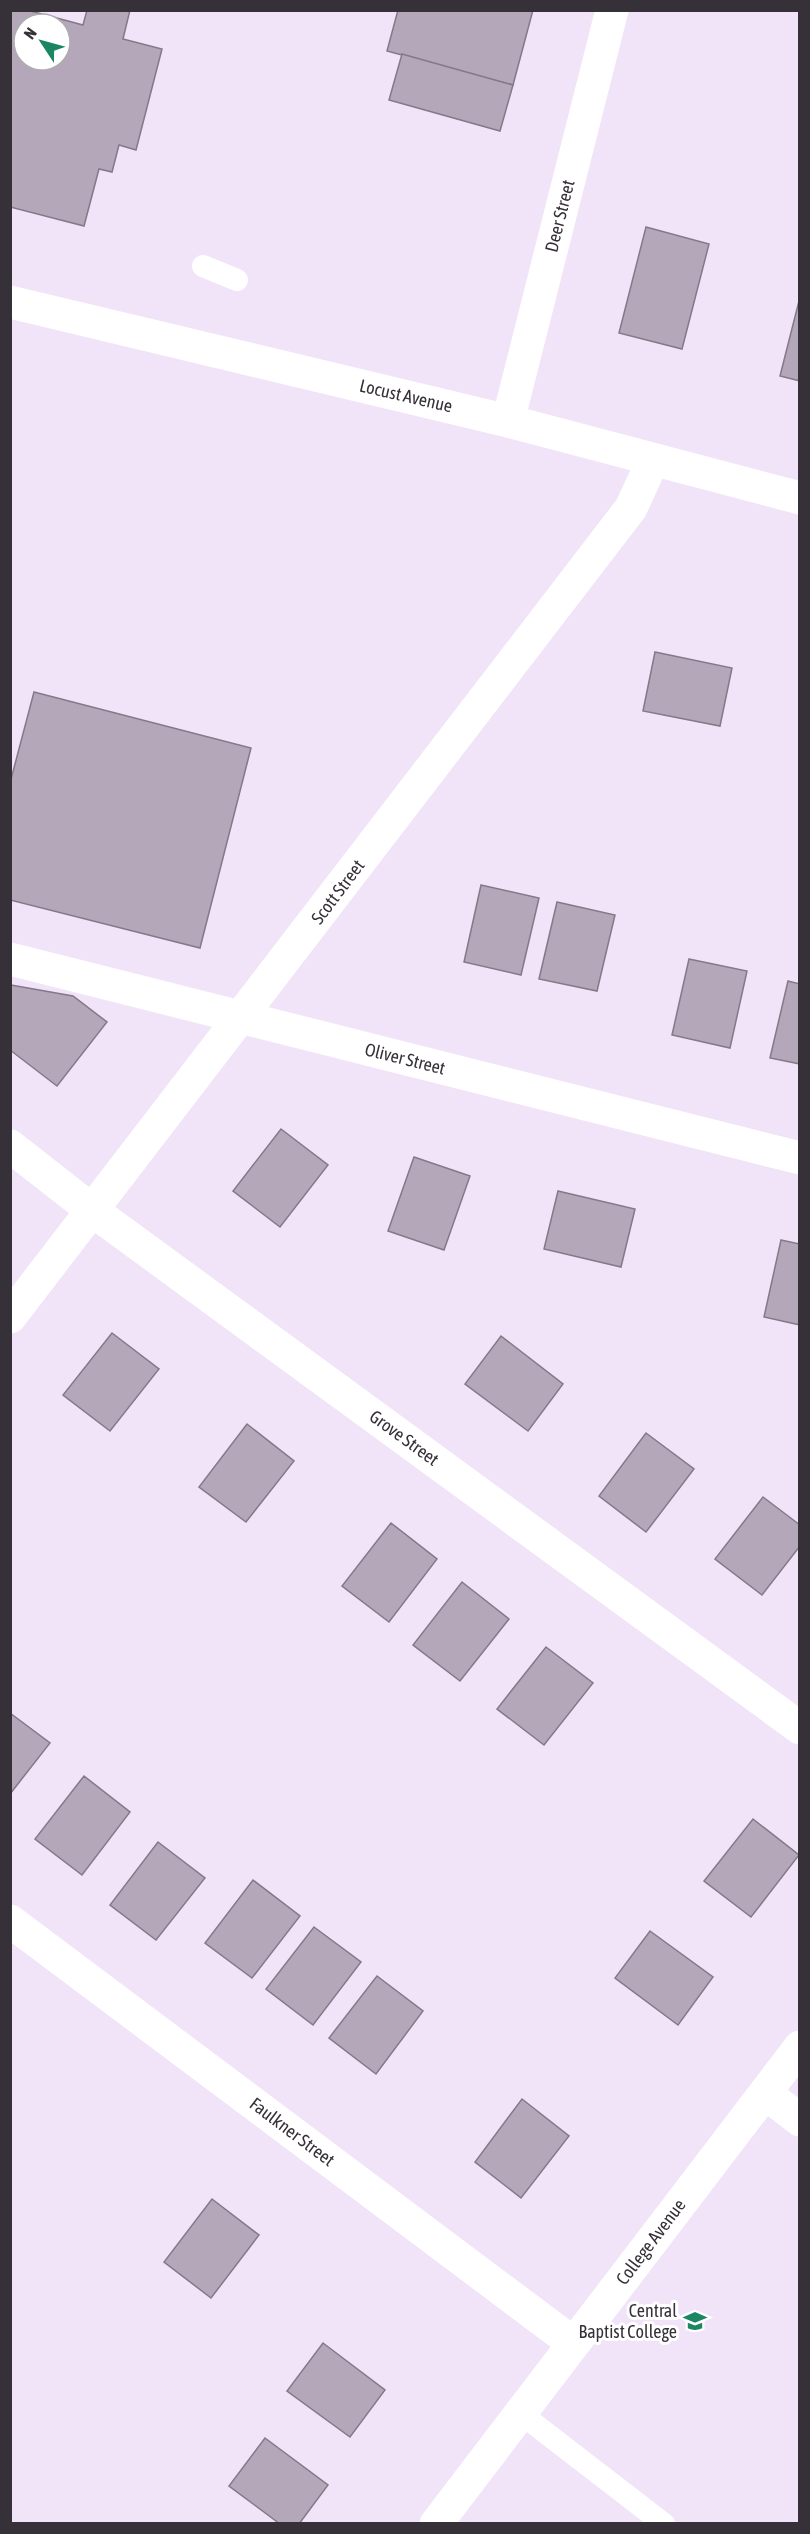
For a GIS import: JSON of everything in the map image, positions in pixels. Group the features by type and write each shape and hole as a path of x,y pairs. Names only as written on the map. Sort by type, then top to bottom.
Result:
{"street":[{"name":"Deer Street","path":"508,421 612,10"},
{"name":"Locust Avenue","path":"10,302 508,421 800,498"},
{"name":"Scott Street","path":"10,1317 631,508 653,460"},
{"name":"Oliver Street","path":"10,959 800,1158"},
{"name":"Grove Street","path":"10,1146 93,1211 800,1728"},
{"name":"Faulkner Street","path":"10,1922 573,2343"},
{"name":"College Avenue","path":"436,2523 800,2047"},
{"path":"765,2093 800,2120"}],"lane":[{"path":"203,266 237,280"},
{"path":"520,2413 664,2523"}],"building":[{"path":"10,10 34,12 12,12 12,72 72,72 72,22 83,25 87,10 130,10 123,39 162,49 136,150 119,145 112,172 99,169 84,226 10,207"},
{"path":"398,10 533,10 513,85 387,51"},
{"path":"402,54 513,85 500,131 389,100"},
{"path":"646,227 709,244 682,349 619,333"},
{"path":"800,297 800,381 780,376"},
{"path":"655,652 732,668 720,726 643,711"},
{"path":"34,692 251,748 200,948 10,900 10,783"},
{"path":"481,885 539,898 521,975 464,962"},
{"path":"557,902 615,915 597,991 539,979"},
{"path":"689,959 747,971 730,1048 672,1035"},
{"path":"788,981 800,984 800,1064 770,1058"},
{"path":"11,985 73,996 107,1022 57,1086 10,1050"},
{"path":"281,1129 328,1165 280,1227 233,1191"},
{"path":"414,1157 470,1176 444,1250 388,1231"},
{"path":"558,1191 635,1209 621,1267 544,1249"},
{"path":"781,1240 800,1244 800,1325 764,1317"},
{"path":"112,1333 159,1369 110,1431 63,1395"},
{"path":"501,1336 563,1384 528,1431 465,1384"},
{"path":"247,1424 294,1461 246,1522 199,1487"},
{"path":"646,1433 694,1469 646,1532 599,1496"},
{"path":"763,1497 800,1525 800,1546 762,1595 715,1559"},
{"path":"391,1523 437,1559 389,1622 342,1586"},
{"path":"462,1582 509,1619 460,1681 413,1645"},
{"path":"546,1647 593,1683 544,1745 497,1709"},
{"path":"10,1713 50,1743 10,1794"},
{"path":"84,1776 130,1812 82,1875 35,1839"},
{"path":"753,1819 799,1855 751,1917 704,1881"},
{"path":"158,1842 205,1878 156,1940 110,1905"},
{"path":"253,1880 300,1916 252,1978 205,1943"},
{"path":"314,1927 361,1962 313,2025 266,1989"},
{"path":"650,1931 713,1977 678,2025 615,1978"},
{"path":"377,1976 423,2011 376,2074 329,2038"},
{"path":"522,2099 569,2136 521,2198 475,2162"},
{"path":"212,2199 259,2235 211,2298 164,2262"},
{"path":"323,2343 385,2390 350,2437 287,2391"},
{"path":"265,2438 328,2485 299,2524 280,2524 229,2486"}],"place":[{"name":"Central Baptist College","path":"695,2321"}]}
